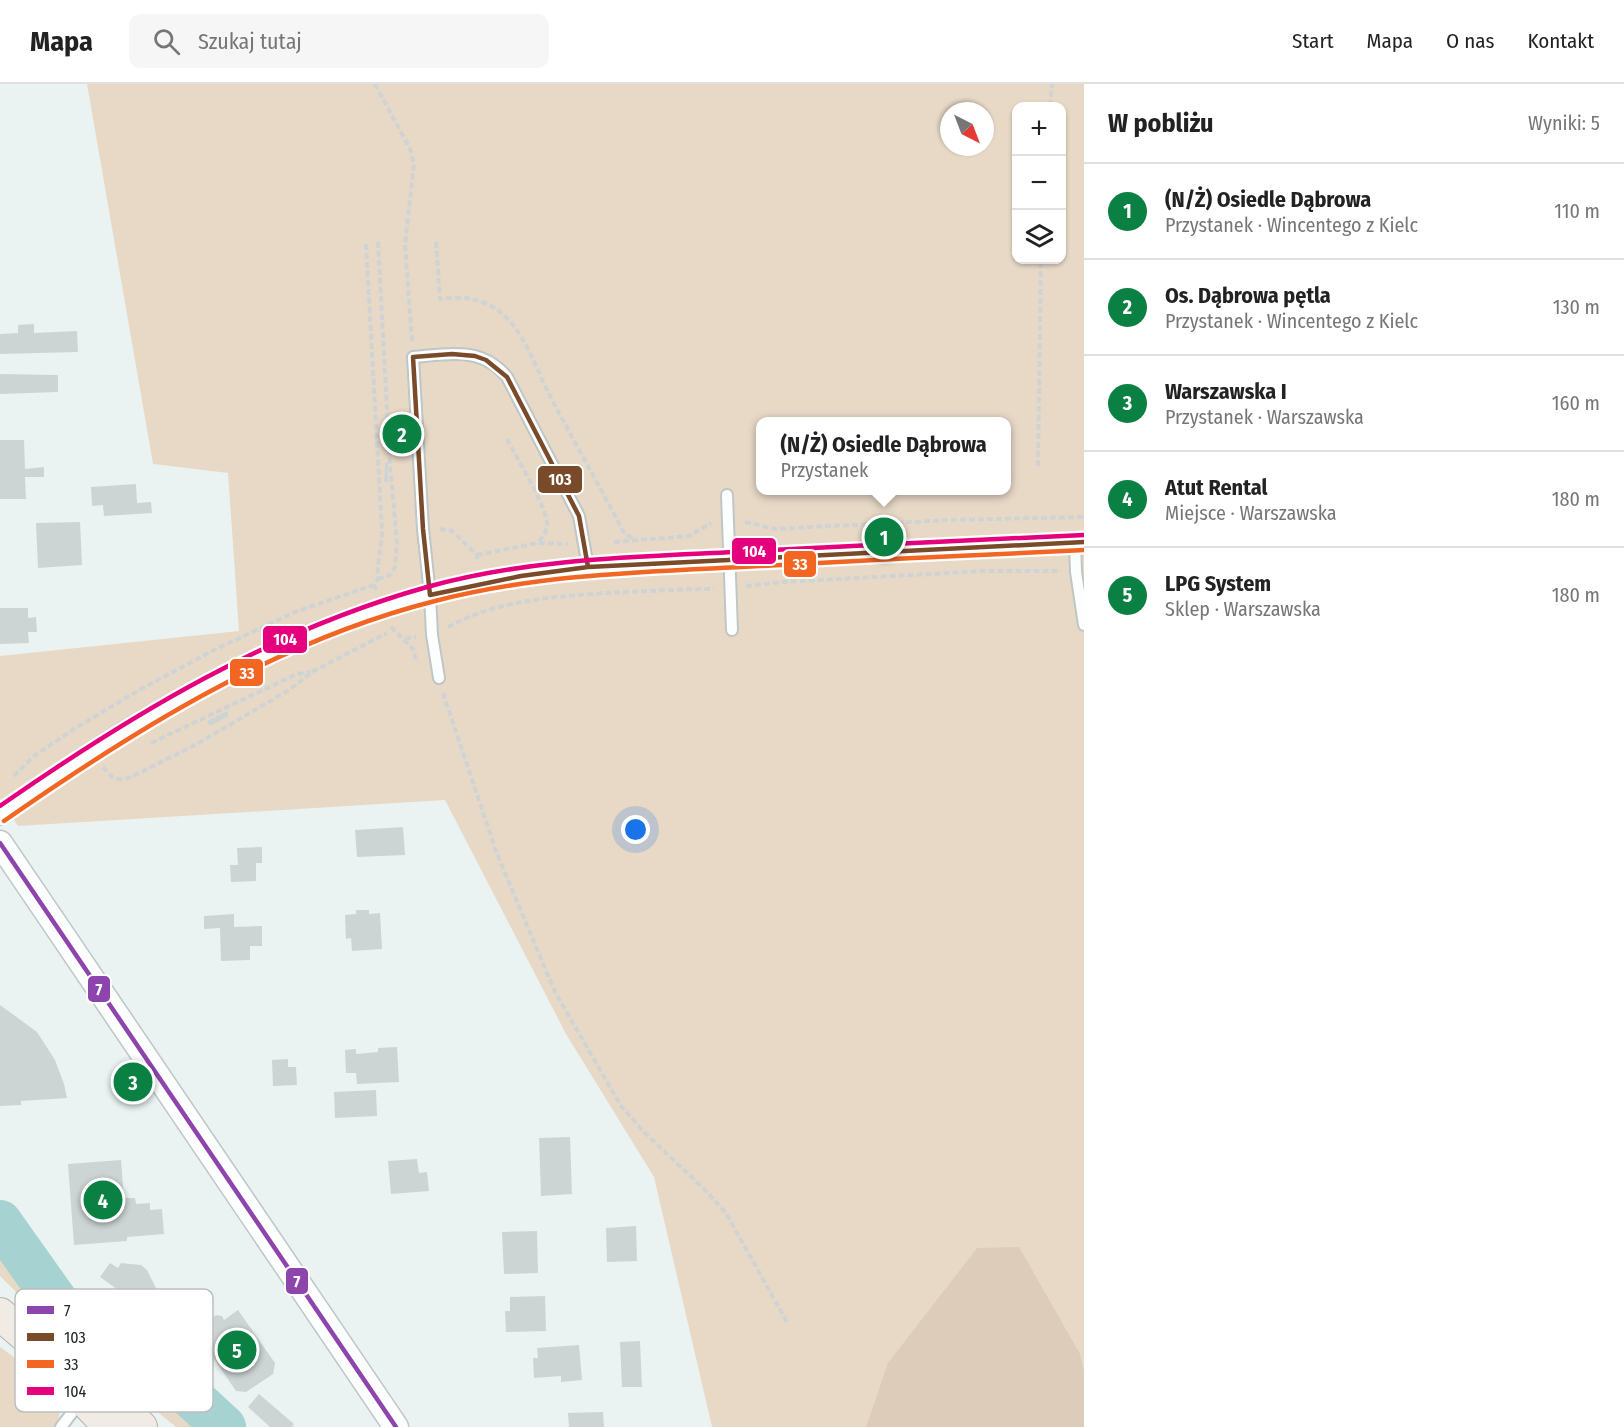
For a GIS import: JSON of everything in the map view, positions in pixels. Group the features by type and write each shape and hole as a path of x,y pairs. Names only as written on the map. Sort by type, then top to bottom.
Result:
{"main road":[{"path":"0,1314 15,1327"},
{"path":"125,1412 141,1427"}],"street":[{"path":"0,815 93,752 181,698 254,662 354,619 430,595 511,578 588,567 1079,542"},
{"path":"0,843 396,1427"}],"lane":[{"path":"439,678 432,635 423,529 413,357 463,354 478,356 492,361 507,376 579,516 588,567"},
{"path":"727,495 732,630"},
{"path":"1079,542 1076,572 1084,625"},
{"path":"61,1427 98,1416"}],"path":[{"path":"375,84 410,149 414,164 405,245 413,357"},
{"path":"1050,102 1052,84"},
{"path":"366,244 382,531 378,579 390,575 395,567 397,542 390,466 378,242"},
{"path":"436,242 440,299 454,297 473,299 490,305 512,325 522,338 549,394 623,531 633,539"},
{"path":"1038,466 1041,264"},
{"path":"507,439 544,511 547,525 543,536 537,543"},
{"path":"738,521 775,529 948,520 1084,517"},
{"path":"436,528 452,531 477,555"},
{"path":"396,531 403,531"},
{"path":"1024,571 1076,572"},
{"path":"93,752 116,780 131,777 197,744 289,690 312,672 393,630"},
{"path":"150,744 297,674 312,672"},
{"path":"439,678 497,854 555,992 621,1106 643,1131 726,1213 788,1324"},
{"path":"96,776 114,764"}],"shaded area":[{"path":"87,84 1084,84 1084,1427 712,1427 654,1177 566,1034 445,800 18,826 0,799 0,656 239,631 228,473 153,464"},
{"path":"0,1216 34,1248 65,1289 15,1289 15,1291 0,1276"},
{"path":"1019,1247 1080,1354 1084,1371 1084,1427 866,1427 888,1363 977,1248"},
{"path":"0,1347 15,1358 15,1412 60,1412 57,1427 0,1427"},
{"path":"213,1399 245,1427 176,1427 158,1412 213,1412"}],"building":[{"path":"34,324 34,333 77,331 78,352 0,354 0,334 18,333 18,325"},
{"path":"0,374 58,375 58,392 0,394"},
{"path":"0,440 24,440 25,469 44,467 44,477 25,477 26,499 0,499"},
{"path":"385,463 388,463 388,482 384,482"},
{"path":"136,484 137,503 151,502 152,513 104,516 103,505 92,506 91,487"},
{"path":"873,518 893,518 893,521 873,522"},
{"path":"80,522 82,565 38,568 36,523"},
{"path":"0,608 28,608 28,618 36,617 37,632 28,632 29,643 0,644"},
{"path":"227,711 229,716 210,726 207,721"},
{"path":"403,827 405,855 357,857 355,830"},
{"path":"262,847 262,863 256,863 256,881 231,882 230,865 238,865 237,848"},
{"path":"356,910 369,910 369,914 380,913 382,949 352,951 351,938 346,939 345,915 356,914"},
{"path":"234,914 234,927 262,926 262,946 250,946 250,960 221,961 220,928 204,929 204,916"},
{"path":"0,1005 37,1032 55,1060 67,1098 21,1101 21,1105 0,1106"},
{"path":"397,1047 399,1082 357,1084 356,1073 346,1073 345,1050 356,1049 356,1054 378,1052 378,1048"},
{"path":"288,1059 288,1067 296,1067 297,1085 273,1086 272,1060"},
{"path":"376,1090 377,1116 335,1118 334,1092"},
{"path":"570,1137 572,1194 541,1196 539,1138"},
{"path":"417,1159 419,1173 427,1172 429,1191 391,1194 388,1161"},
{"path":"121,1160 124,1198 135,1198 136,1204 150,1203 150,1210 162,1209 164,1234 127,1237 127,1241 74,1245 68,1164"},
{"path":"636,1226 637,1261 607,1262 606,1228"},
{"path":"537,1231 538,1273 504,1274 502,1232"},
{"path":"110,1263 118,1268 121,1263 141,1265 147,1270 156,1288 117,1289 100,1277"},
{"path":"545,1296 546,1331 506,1332 505,1311 510,1311 510,1297"},
{"path":"238,1310 275,1363 273,1374 246,1392 236,1391 213,1357 213,1317 216,1315 222,1316 224,1320"},
{"path":"640,1341 642,1387 622,1387 620,1342"},
{"path":"579,1345 582,1380 561,1382 561,1376 534,1378 533,1358 538,1358 537,1348"},
{"path":"259,1394 294,1424 292,1427 270,1427 248,1407"},
{"path":"603,1412 604,1427 569,1427 568,1413"}],"waterway":[{"path":"0,1222 48,1289"},
{"path":"208,1412 224,1427"}],"transit line":[{"name":"103","path":"452,354 475,356 486,360 507,377 579,516 588,567 521,576 430,595 423,529 413,357 452,354"},
{"name":"104","path":"0,806 100,739 204,678 313,627 369,605 427,587 503,570 579,561 1084,535"},
{"name":"103","path":"588,567 1084,542"},
{"name":"33","path":"4,821 105,753 210,691 320,639 377,618 435,601 511,585 625,573 1084,550"},
{"name":"7","path":"0,843 396,1427"}],"place":[{"name":"Os. Dąbrowa pętla","path":"402,434"},
{"name":"(N/Ż) Osiedle Dąbrowa","path":"884,537"},
{"name":"Warszawska I","path":"133,1082"},
{"name":"Atut Rental","path":"103,1200"},
{"name":"LPG System","path":"237,1350"}]}
